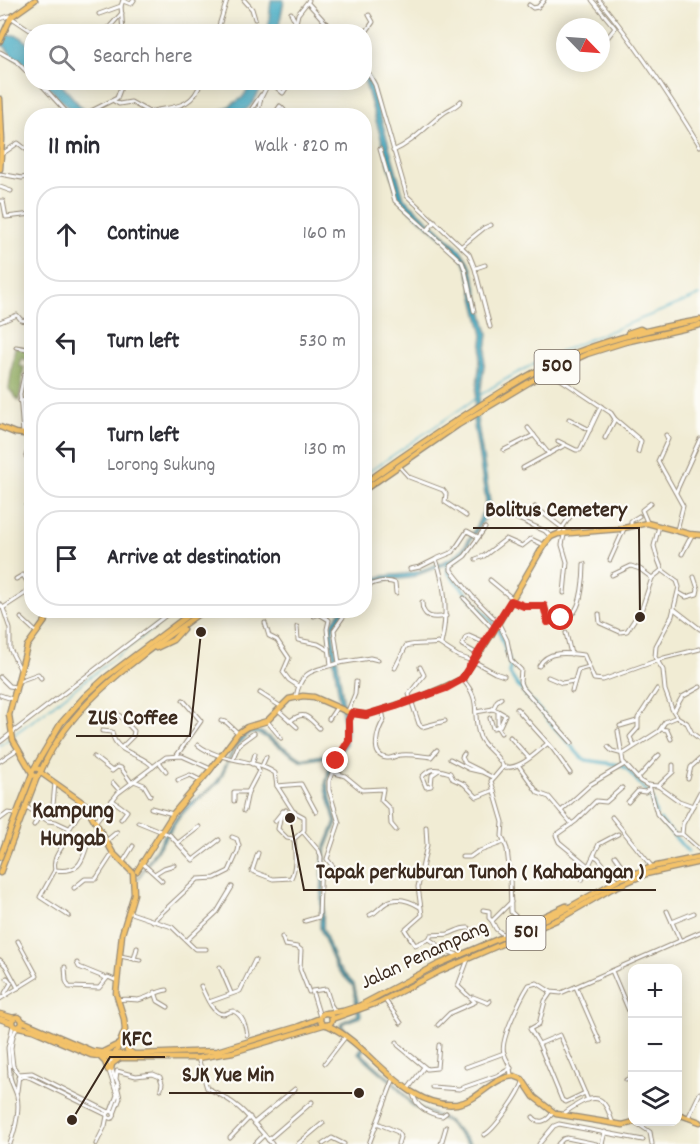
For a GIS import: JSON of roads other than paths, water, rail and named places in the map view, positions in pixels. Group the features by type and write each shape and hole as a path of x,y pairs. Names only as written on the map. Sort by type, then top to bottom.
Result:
{"main road":[{"path":"0,41 11,17 35,0"},
{"path":"0,99 2,154 0,172"},
{"name":"500","path":"481,408 512,385 592,347 644,331 700,320"},
{"name":"500","path":"372,478 402,456 472,413 568,358 573,360 639,338 700,325"},
{"path":"628,336 639,338"},
{"name":"500","path":"372,484 472,413"},
{"path":"0,427 24,434"},
{"path":"134,872 144,864 173,814 211,769 228,757 238,733 247,727 267,721 289,699 314,697 344,710 366,715 446,688 462,679 475,662 544,545 551,537 558,534 624,528 647,523 700,535"},
{"path":"47,618 27,646 9,721 11,734 24,760 37,773 85,804 113,853 134,872 134,894 128,912 120,956 117,1001 125,1023 124,1045 127,1050 140,1054"},
{"path":"24,760 34,763 68,715 99,683 185,618"},
{"path":"0,857 16,814 37,773 77,713 110,681 151,649 175,635 193,618"},
{"path":"168,631 175,635"},
{"path":"0,873 47,745"},
{"name":"Jalan Penampang","path":"0,1019 100,1054 198,1058 233,1052 328,1023 338,1015 385,1000 469,958 561,918 575,906 629,876 652,867 697,860"},
{"name":"Jalan Penampang","path":"360,1008 460,956 567,908 646,874 697,860"},
{"path":"514,933 521,926 520,921 527,924 575,906"},
{"path":"327,1013 328,1023 345,1035"},
{"name":"Jalan Penampang","path":"0,1014 16,1024"},
{"name":"Jalan Penampang","path":"119,1056 217,1051 255,1040 323,1014 338,1015"},
{"path":"338,1015 338,1028"},
{"path":"320,1017 320,1022 338,1028 410,1091 428,1101 457,1104 475,1098 487,1088 511,1076 523,1082 534,1098 553,1112 610,1123 628,1124"},
{"path":"119,1056 117,1045 125,1023"},
{"path":"110,1070 119,1056 124,1035"},
{"path":"110,1070 100,1054 117,1045"},
{"path":"682,1116 700,1122"}],"street":[{"path":"123,24 121,6 123,0 130,4 134,0"},
{"path":"220,24 227,0"},
{"path":"244,0 252,9 255,19"},
{"path":"529,5 533,8 538,7 544,0"},
{"path":"591,0 606,18"},
{"path":"599,0 625,31 669,94 700,146"},
{"path":"296,23 300,11 308,2 327,24"},
{"path":"99,14 121,6"},
{"path":"112,24 122,13"},
{"path":"291,14 296,23"},
{"path":"369,15 373,22 372,24"},
{"path":"0,19 9,16 24,26"},
{"path":"610,22 615,28 610,34"},
{"path":"0,52 16,61 24,69"},
{"path":"372,80 407,196 469,254 490,327"},
{"path":"46,90 63,108"},
{"path":"97,108 114,100 120,90"},
{"path":"160,108 175,108 195,97 198,90"},
{"path":"259,108 265,90"},
{"path":"252,108 264,93"},
{"path":"114,100 118,105 132,103 141,108"},
{"path":"393,151 422,133 461,101"},
{"path":"2,154 18,144 24,148"},
{"path":"380,149 395,201 462,262 474,311"},
{"path":"0,172 24,178"},
{"path":"0,187 11,191"},
{"path":"0,201 3,201 5,217 24,215"},
{"path":"428,230 435,222"},
{"path":"462,246 491,225"},
{"path":"475,269 485,265"},
{"path":"0,322 16,315 24,321"},
{"path":"16,347 24,348"},
{"path":"556,364 557,375 560,379"},
{"path":"543,374 560,379 601,406 641,441 638,452"},
{"path":"24,375 20,401 24,434"},
{"path":"20,401 24,400"},
{"path":"558,441 580,450 601,406"},
{"path":"569,419 590,430"},
{"path":"605,438 615,419"},
{"path":"528,428 549,454"},
{"path":"504,450 534,435"},
{"path":"666,435 668,439 658,461 683,507 677,531"},
{"path":"676,492 700,439"},
{"path":"523,468 566,445"},
{"path":"399,465 409,477 443,490 446,494 445,502 465,516"},
{"path":"647,523 642,510 651,503"},
{"path":"558,534 576,508 587,506"},
{"path":"535,507 562,527 566,533 562,543 567,562 564,594"},
{"path":"507,514 545,531 551,537"},
{"path":"631,527 631,521 639,516"},
{"path":"660,525 654,546 662,570 677,581 679,593 656,646 656,661 663,670 665,690 674,712 700,739"},
{"path":"485,528 477,536 465,556 450,568 507,640 511,660 521,670 522,687 572,743"},
{"path":"610,560 624,528"},
{"path":"410,569 420,567 453,552 467,531 477,536"},
{"path":"682,554 692,535"},
{"path":"476,559 484,556 506,539 522,546 531,539 544,545"},
{"path":"437,560 446,616 441,644"},
{"path":"490,580 512,600 524,606 544,606 549,622 572,614 575,610 583,588 584,564"},
{"path":"612,575 631,566 640,569 652,578"},
{"path":"598,614 600,623 620,632 627,631 632,627 644,603 652,578 662,570"},
{"path":"16,579 23,574 24,576"},
{"path":"679,593 686,597 697,594 698,589 694,577"},
{"path":"372,585 392,581 395,583 396,593"},
{"path":"3,608 24,594"},
{"path":"464,597 496,626"},
{"path":"422,602 423,611 427,616 432,618 446,616"},
{"path":"0,604 10,630 10,649 20,670"},
{"path":"674,609 700,629"},
{"path":"21,618 36,632"},
{"path":"0,742 163,618"},
{"path":"326,618 329,620 327,629 332,665"},
{"path":"339,664 334,630 342,618"},
{"path":"0,622 6,619"},
{"path":"265,623 269,636 277,640 289,658 283,672 298,686"},
{"path":"297,627 298,640 318,644 330,650"},
{"path":"566,633 571,654"},
{"path":"479,655 462,645 466,637 473,637 486,644"},
{"path":"394,668 406,646 417,643 441,644 458,656 504,676"},
{"path":"539,666 542,660 561,653 584,655 594,679 599,681 656,661 700,649"},
{"path":"296,697 298,686 310,671 370,658 378,660"},
{"path":"420,667 424,675 410,693 422,727 445,721"},
{"path":"572,691 578,670 589,667"},
{"path":"0,677 9,686 38,674 40,678"},
{"path":"548,678 562,683 574,681"},
{"path":"462,679 473,692 482,741 499,759 502,767"},
{"path":"329,719 344,710 355,694 356,682"},
{"path":"674,712 682,697 700,687"},
{"path":"634,746 630,737 638,728 639,715 657,688"},
{"path":"260,693 270,698 297,727"},
{"path":"0,694 13,700"},
{"path":"493,709 496,701 501,698"},
{"path":"177,755 201,721 183,700"},
{"path":"476,712 493,709 505,715 498,728"},
{"path":"517,709 570,773"},
{"path":"344,710 349,720 349,741 339,757 328,785 339,823 327,859 334,868 345,873"},
{"path":"382,710 384,720 377,742 378,752 383,757 390,758 400,755 430,757 436,750"},
{"path":"498,711 498,728 501,733"},
{"path":"111,715 117,713 134,731 133,736 122,747"},
{"path":"290,721 300,715 305,715 319,728"},
{"path":"623,754 661,729 665,722 677,717"},
{"path":"490,718 492,726 498,728"},
{"path":"221,721 226,722 238,733"},
{"path":"267,721 280,738"},
{"path":"620,726 637,721"},
{"path":"661,729 666,730 671,739"},
{"path":"102,731 112,732 113,740 130,754 148,761 153,767"},
{"path":"618,731 624,766 644,784 653,796 657,814 675,834 682,834 700,850"},
{"path":"228,757 239,744 254,733"},
{"path":"510,737 529,758"},
{"path":"502,767 512,768 519,765 548,744"},
{"path":"198,745 206,751 262,766 275,773 278,786 291,808 304,818 306,826 303,832 294,839 287,838 279,829 280,819 286,810"},
{"path":"608,747 612,751 623,754"},
{"path":"0,761 18,749"},
{"path":"252,764 255,754"},
{"path":"464,754 462,760 465,763 493,777"},
{"path":"96,821 120,791 166,757 177,755 211,769"},
{"path":"638,778 659,755"},
{"path":"94,757 112,771 117,767 121,768 132,782 144,785 150,795"},
{"path":"262,766 266,757"},
{"path":"450,759 469,769 482,772"},
{"path":"688,779 692,766 700,759"},
{"path":"159,762 166,771"},
{"path":"519,765 538,794 549,797 572,824"},
{"path":"628,802 638,791 658,786 673,772 674,765"},
{"path":"244,811 248,792 259,771 257,766"},
{"path":"561,811 604,775 624,766"},
{"path":"502,767 491,781 503,822 502,832 509,861 511,914 520,921"},
{"path":"439,770 432,776 431,786 426,788 422,779 423,775 431,770 439,770 450,773 453,779 465,785 474,795 479,796 494,790"},
{"path":"332,772 345,776 362,790 383,789 381,800 390,809 391,824 396,830"},
{"path":"178,780 190,775 202,781"},
{"path":"53,805 55,783"},
{"path":"113,783 120,791"},
{"path":"278,786 301,784 316,812"},
{"path":"658,786 680,801 693,806"},
{"path":"588,866 556,837 596,801 606,802 622,788"},
{"path":"234,801 234,792 248,792"},
{"path":"682,834 683,824 700,792"},
{"path":"112,800 127,811 121,819"},
{"path":"69,916 40,897 55,870 53,862 66,842 69,828 85,804"},
{"path":"25,806 48,821 69,828"},
{"path":"151,808 173,814"},
{"path":"274,821 291,808"},
{"path":"0,819 8,813 16,814"},
{"path":"33,825 40,815"},
{"path":"612,817 652,867"},
{"path":"138,822 170,835 193,860 219,840"},
{"path":"178,843 199,827"},
{"path":"426,827 427,845 418,887 422,915 405,930 415,945 429,939 431,935 446,934 462,927 469,928"},
{"path":"55,870 68,871 79,865 91,838 100,829"},
{"path":"106,841 117,832"},
{"path":"303,832 319,851 321,857 319,917 305,921"},
{"path":"582,880 599,843 618,834"},
{"path":"153,921 198,879 215,878 231,868 239,846 237,839 232,837"},
{"path":"258,853 251,869 273,879 289,878 293,876 296,853 294,839"},
{"path":"462,857 470,858 477,852 504,842"},
{"path":"125,863 133,846"},
{"path":"74,888 85,879 96,879 113,853"},
{"path":"594,856 617,881"},
{"path":"615,856 629,876"},
{"path":"144,864 162,881"},
{"path":"156,873 174,865"},
{"path":"186,940 217,912 232,887"},
{"path":"370,915 395,899 420,907"},
{"path":"492,921 511,902"},
{"path":"483,910 488,910 490,920 505,937"},
{"path":"667,911 680,940"},
{"path":"128,912 172,927 195,950 206,949"},
{"path":"672,922 694,913"},
{"path":"511,1076 509,1060 504,1053 509,1029 530,985 537,983 551,992 561,993 700,932"},
{"path":"282,937 286,945 301,950 300,969 320,1017"},
{"path":"429,939 447,951 460,956"},
{"path":"5,994 37,976 18,941"},
{"path":"134,959 137,948"},
{"path":"120,956 140,960"},
{"path":"438,1026 450,1013 475,1002 458,986 469,958"},
{"path":"0,960 6,966 18,988"},
{"path":"209,1002 241,990 255,960"},
{"path":"78,963 79,967 117,981"},
{"path":"220,967 232,994"},
{"path":"65,968 69,987 99,988 108,977"},
{"path":"612,971 628,1007"},
{"path":"0,999 11,983 7,978"},
{"path":"201,986 209,1002 221,1014 237,1012 246,1026 250,1039 255,1040"},
{"path":"576,987 600,1042"},
{"path":"460,988 482,1002 488,1004 490,1001"},
{"path":"0,990 5,994"},
{"path":"117,1001 126,998 139,1000 155,992 167,990"},
{"path":"311,991 326,990 331,1005 338,1015"},
{"path":"155,992 158,1000 168,1007"},
{"path":"551,992 545,1001 539,1024 530,1029 539,1044 562,1100 566,1102 585,1093"},
{"path":"385,1000 401,1023"},
{"path":"16,1024 8,1044 9,1077 17,1096"},
{"path":"10,1144 15,1128 17,1076 10,1048 16,1024"},
{"path":"241,1044 248,1035"},
{"path":"325,1063 345,1035"},
{"path":"539,1044 560,1035 588,1100"},
{"path":"397,1042 424,1067 437,1068 439,1045"},
{"path":"466,1067 504,1053"},
{"path":"96,1144 117,1095 108,1064 119,1056"},
{"path":"198,1058 207,1088 234,1102 272,1144"},
{"path":"424,1067 410,1091 416,1103 429,1113 442,1116 446,1113"},
{"path":"432,1087 459,1089 499,1075 511,1068"},
{"path":"110,1070 120,1095 117,1109 110,1114"},
{"path":"119,1086 116,1079 117,1071 136,1076 153,1074 160,1077 161,1089"},
{"path":"10,1073 17,1076"},
{"path":"12,1081 17,1076 32,1073 110,1114"},
{"path":"369,1144 394,1078"},
{"path":"484,1135 493,1129 520,1091 523,1082"},
{"path":"254,1122 295,1089"},
{"path":"688,1118 700,1092"},
{"path":"561,1115 588,1100 602,1101 609,1114 610,1123"},
{"path":"268,1140 312,1102"},
{"path":"569,1116 573,1107"},
{"path":"532,1117 541,1122 553,1112"},
{"path":"230,1138 250,1118"},
{"path":"578,1127 581,1118"},
{"path":"298,1144 323,1123"},
{"path":"376,1123 398,1132 400,1137 398,1144"},
{"path":"539,1144 557,1124 643,1140"},
{"path":"641,1126 650,1132 652,1144"},
{"path":"441,1144 446,1127"},
{"path":"602,1144 604,1132"},
{"path":"255,1144 264,1135"},
{"path":"323,1144 332,1138 344,1144"},
{"path":"558,1144 565,1138 596,1144"}],"water":[{"path":"271,0 284,0 279,24 269,24"},
{"path":"0,34 14,35 24,39 24,64 14,58 0,43"},
{"path":"372,87 404,198 460,249 471,266 488,334 477,419 490,502 487,515 459,559 409,578 372,583 374,578 417,571 453,557 466,544 475,529 486,501 473,419 483,335 468,271 455,250 398,197 367,90 372,90"},
{"path":"51,90 66,90 82,108 69,108"},
{"path":"248,90 260,90 249,108 226,108 242,98"},
{"path":"335,618 340,618 333,631 347,726 346,745 335,758 327,783 337,822 325,852 323,928 337,966 354,984 361,1015 343,1023 342,1026 366,1046 361,1053 395,1083 414,1106 447,1120 471,1144 468,1144 446,1121 413,1107 394,1084 358,1053 363,1046 340,1026 342,1022 358,1015 353,986 336,968 320,928 323,852 335,822 325,785 332,756 302,761 260,734 249,734 234,749 219,782 181,815 137,880 180,813 218,780 234,748 245,734 252,731 261,732 302,759 334,753 342,745 343,721 329,631"}],"waterway":[{"path":"479,396 531,365 559,352 700,295"},
{"path":"372,470 475,399"},
{"path":"448,562 448,572 451,576 498,628 510,664 510,674 517,685 581,757 586,760 621,765 627,769 651,797 656,815"},
{"path":"48,709 167,618"},
{"path":"13,735 46,711"},
{"path":"0,745 9,739"},
{"path":"660,820 688,852"}],"place":[{"name":"Bolitus Cemetery","path":"640,617"},
{"name":"ZUS Coffee","path":"201,632"},
{"name":"Tapak perkuburan Tunoh ( Kahabangan )","path":"290,818"},
{"name":"SJK Yue Min","path":"359,1093"},
{"name":"KFC","path":"72,1120"}],"district":[{"name":"Kampung Hungab","path":"73,826"}]}
